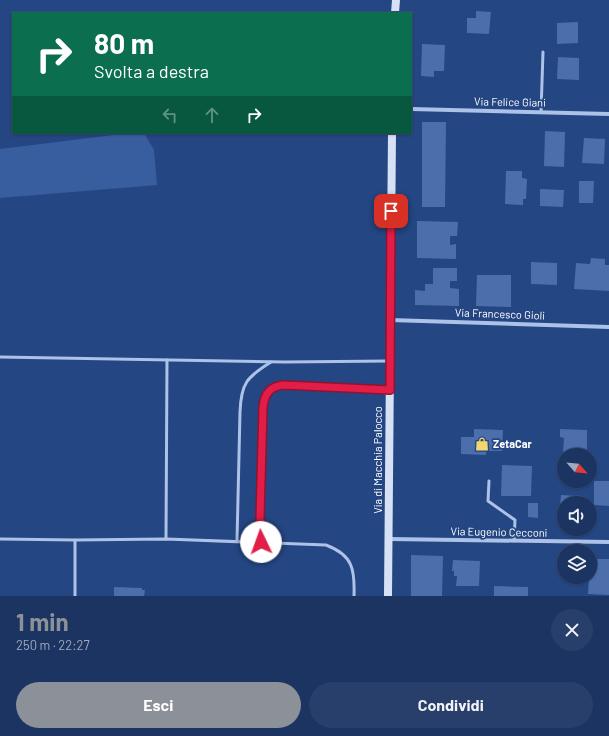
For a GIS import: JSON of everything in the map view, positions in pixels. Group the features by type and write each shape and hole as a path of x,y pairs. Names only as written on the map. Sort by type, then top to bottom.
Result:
{"street":[{"path":"395,12 396,0"},
{"name":"Via Felice Giani","path":"412,109 609,114"},
{"name":"Via di Macchia Palocco","path":"388,596 392,134"},
{"name":"Via Francesco Gioli","path":"390,320 609,326"},
{"name":"Via Eugenio Cecconi","path":"389,539 609,542"}],"lane":[{"path":"541,112 543,52"},
{"path":"0,357 271,362 389,361"},
{"path":"166,539 167,360"},
{"path":"237,541 240,412 242,391 250,378 271,362"},
{"path":"261,542 260,518 263,408 265,397 269,390 274,387 284,385 390,390"},
{"path":"489,481 488,501 515,520 514,541"},
{"path":"0,539 166,539 326,544 335,548 349,560 353,570 354,596"},
{"path":"75,540 75,596"}],"shaded area":[{"path":"122,134 145,134 154,150 157,185 0,198 0,149"}],"building":[{"path":"476,11 491,12 489,34 467,33 467,18 476,18"},
{"path":"578,22 578,43 557,44 557,23"},
{"path":"422,44 445,45 444,71 434,71 434,77 421,76"},
{"path":"558,57 579,58 579,80 557,79"},
{"path":"422,122 446,122 445,207 422,207"},
{"path":"545,131 565,132 564,167 544,166"},
{"path":"584,138 605,139 604,164 582,163"},
{"path":"506,171 522,171 522,178 527,179 526,199 523,199 523,205 505,204"},
{"path":"579,181 594,181 593,203 579,203"},
{"path":"540,189 564,190 563,207 540,206"},
{"path":"417,221 458,222 457,236 450,236 450,245 456,244 456,259 417,258"},
{"path":"591,258 605,259 605,265 609,265 609,291 574,289 576,263 590,264"},
{"path":"531,262 557,263 557,285 531,284"},
{"path":"433,268 457,268 457,281 450,281 450,288 459,289 459,306 415,305 415,290 425,291 425,284 433,284"},
{"path":"477,275 511,275 511,307 476,306"},
{"name":"ZetaCar","path":"474,429 503,430 502,451 486,451 486,455 461,454 461,437 474,437"},
{"path":"560,429 587,430 587,448 563,448 564,438 560,437"},
{"path":"502,465 532,466 531,496 501,496"},
{"path":"597,481 609,481 609,506 597,505 597,496 594,496 594,488 597,488"},
{"path":"528,503 538,503 538,518 528,517"},
{"path":"411,555 443,556 442,596 411,596"},
{"path":"597,559 609,559 609,595 588,594 589,584 597,584"},
{"path":"453,560 480,561 479,586 456,586 457,576 454,576 454,571 452,571"},
{"path":"494,586 528,587 528,596 494,596"},
{"path":"114,587 142,588 142,590 145,590 144,596 114,596"}],"place":[{"name":"ZetaCar","path":"482,444"}],"route":[{"path":"261,542 260,518 263,402 269,390 279,385 390,390 391,211"}]}
